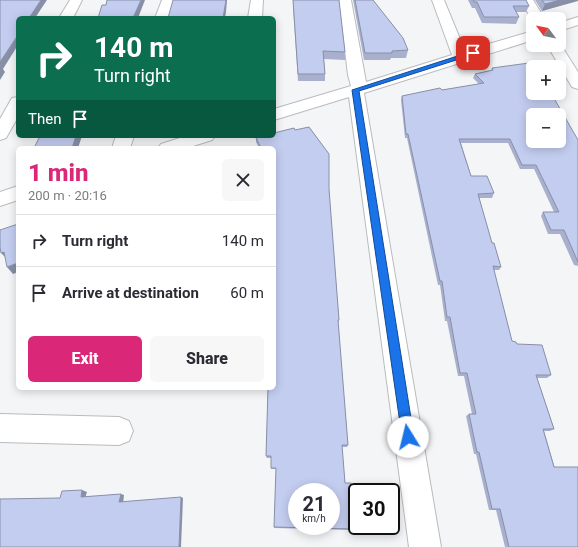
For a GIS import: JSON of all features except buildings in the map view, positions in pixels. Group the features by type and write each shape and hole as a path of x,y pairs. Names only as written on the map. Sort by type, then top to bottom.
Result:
{"street":[{"path":"67,16 76,0"},
{"path":"163,16 168,0"},
{"path":"255,16 257,0"},
{"path":"345,0 425,547"},
{"path":"438,0 460,57"},
{"path":"526,0 534,12"},
{"path":"566,25 578,21"},
{"path":"276,114 526,37"},
{"path":"558,52 578,84"},
{"path":"0,134 16,106"},
{"path":"174,146 200,138"},
{"path":"0,199 16,194"},
{"path":"0,428 119,431"}],"route":[{"path":"408,437 356,90 473,53"}]}
